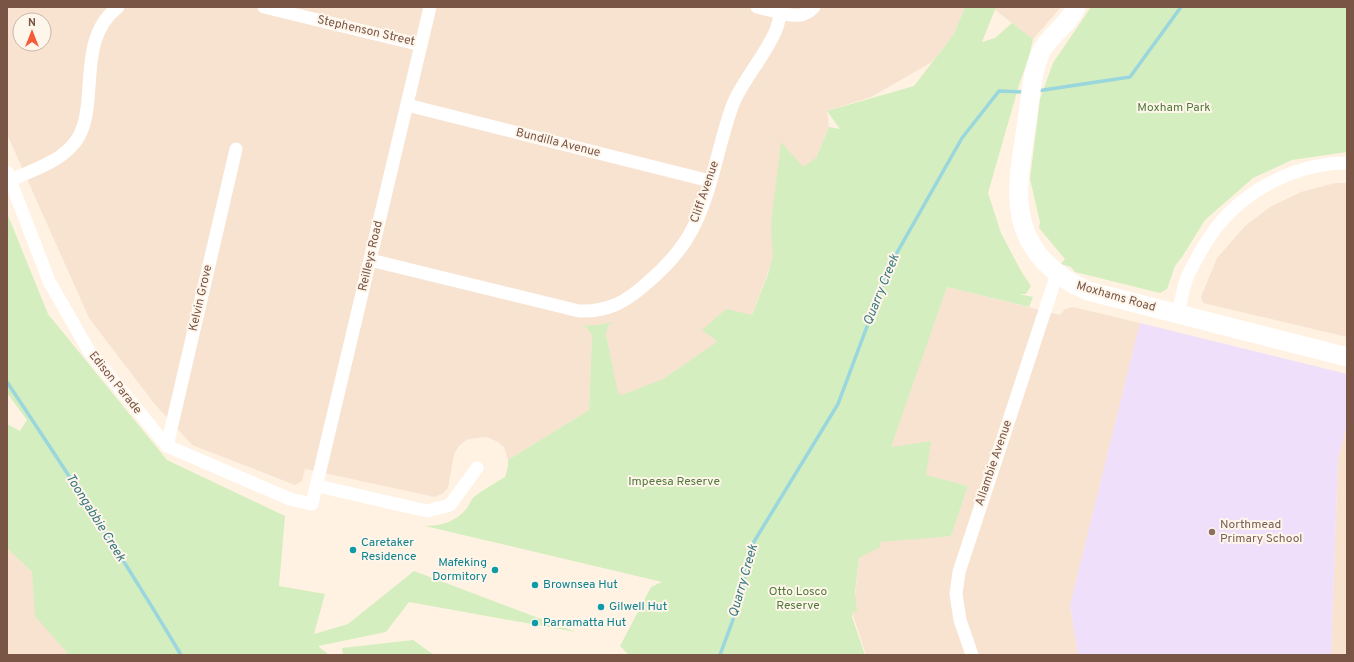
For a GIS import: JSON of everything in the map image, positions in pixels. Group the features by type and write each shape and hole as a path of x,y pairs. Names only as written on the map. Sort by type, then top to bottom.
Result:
{"street":[{"path":"9,176 52,161 69,149 80,135 84,125 91,59 94,45 104,23 110,14 118,7"},
{"name":"Stephenson Street","path":"264,7 421,44"},
{"name":"Reilleys Road","path":"312,504 318,486 430,7"},
{"path":"758,7 792,15 801,15 809,12 814,7"},
{"name":"Moxhams Road","path":"1076,7 1070,19 1044,47 1040,53 1035,68 1019,177 1019,198 1023,229 1031,245 1057,274 1067,282 1088,291 1347,357"},
{"name":"Cliff Avenue","path":"370,260 579,311 602,310 631,297 665,267 694,228 734,103 773,36 781,13"},
{"name":"Bundilla Avenue","path":"407,105 710,181"},
{"name":"Kelvin Grove","path":"167,446 236,150"},
{"path":"1178,314 1188,276 1201,251 1221,222 1241,203 1270,184 1293,174 1321,166 1347,163"},
{"name":"Edison Parade","path":"9,176 48,281 89,350 167,446 290,499 312,504"},
{"name":"Allambie Avenue","path":"972,655 960,620 956,594 959,572 1057,274"},
{"path":"318,486 427,512 450,505 477,468"}],"shaded area":[{"path":"7,7 965,7 954,34 932,62 871,97 827,111 829,127 774,256 750,320 663,379 618,397 606,334 606,329 611,323 583,326 590,330 592,335 589,410 508,460 504,447 498,442 487,437 466,440 459,446 454,454 448,488 442,494 435,497 305,469 302,481 295,485 192,445 153,402 89,318 7,134"},
{"path":"996,7 1061,7 1033,39 995,10"},
{"path":"1335,183 1347,183 1347,337 1203,303 1201,297 1217,258 1245,226 1270,207 1301,192"},
{"path":"947,287 1060,315 1065,309 1073,307 1140,323 1070,605 1078,655 866,655 853,615 861,543 951,536 968,486 884,465"},
{"name":"Northmead Primary School","path":"1140,323 1347,374 1347,424 1338,459 1331,655 1078,655 1070,605"},
{"path":"1347,424 1347,655 1331,655 1338,459"},
{"path":"7,548 32,572 36,616 69,655 7,655"}],"green space":[{"path":"965,7 996,7 982,42 995,38 1012,23 1033,39 1029,57 1019,85 988,193 1001,233 1021,271 1031,286 1026,294 1019,294 1033,297 1029,307 947,287 891,447 931,441 926,475 968,486 951,536 919,539 918,541 915,539 880,542 880,547 859,558 855,592 857,612 853,612 852,617 865,655 629,655 620,646 651,587 662,582 425,526 442,524 458,517 463,513 475,496 505,477 508,467 508,460 589,410 592,335 587,328 582,326 613,322 608,326 606,334 618,393 622,395 663,379 717,342 702,330 726,309 752,315 768,274 773,256 771,224 781,142 803,167 816,158 829,127 840,129 827,111 914,86 954,34"},
{"name":"Moxham Park","path":"1091,7 1347,7 1347,152 1292,160 1253,178 1205,220 1175,266 1167,289 1160,293 1075,272 1071,267 1061,264 1065,259 1039,228 1040,222 1030,179 1040,99 1053,63"},
{"path":"7,213 48,314 167,460 285,516 279,586 325,594 314,634 348,624 414,571 576,632 409,602 386,632 318,646 329,655 69,655 35,616 32,572 7,548 7,424 20,431 27,420 7,393"},
{"path":"413,640 434,655 343,655 342,648"}],"waterway":[{"name":"Quarry Creek","path":"1037,91 1130,77 1181,7"},
{"name":"Quarry Creek","path":"720,655 738,606 752,545 838,404 890,265 962,138 999,91 1025,92"},
{"name":"Toongabbie Creek","path":"7,382 96,517 181,655"}],"place":[{"name":"Northmead Primary School","path":"1212,532"},
{"name":"Caretaker Residence","path":"353,550"},
{"name":"Mafeking Dormitory","path":"495,570"},
{"name":"Brownsea Hut","path":"535,585"},
{"name":"Gilwell Hut","path":"601,607"},
{"name":"Parramatta Hut","path":"535,623"}],"park label":[{"name":"Impeesa Reserve","path":"674,482"},
{"name":"Otto Losco Reserve","path":"798,599"}]}
